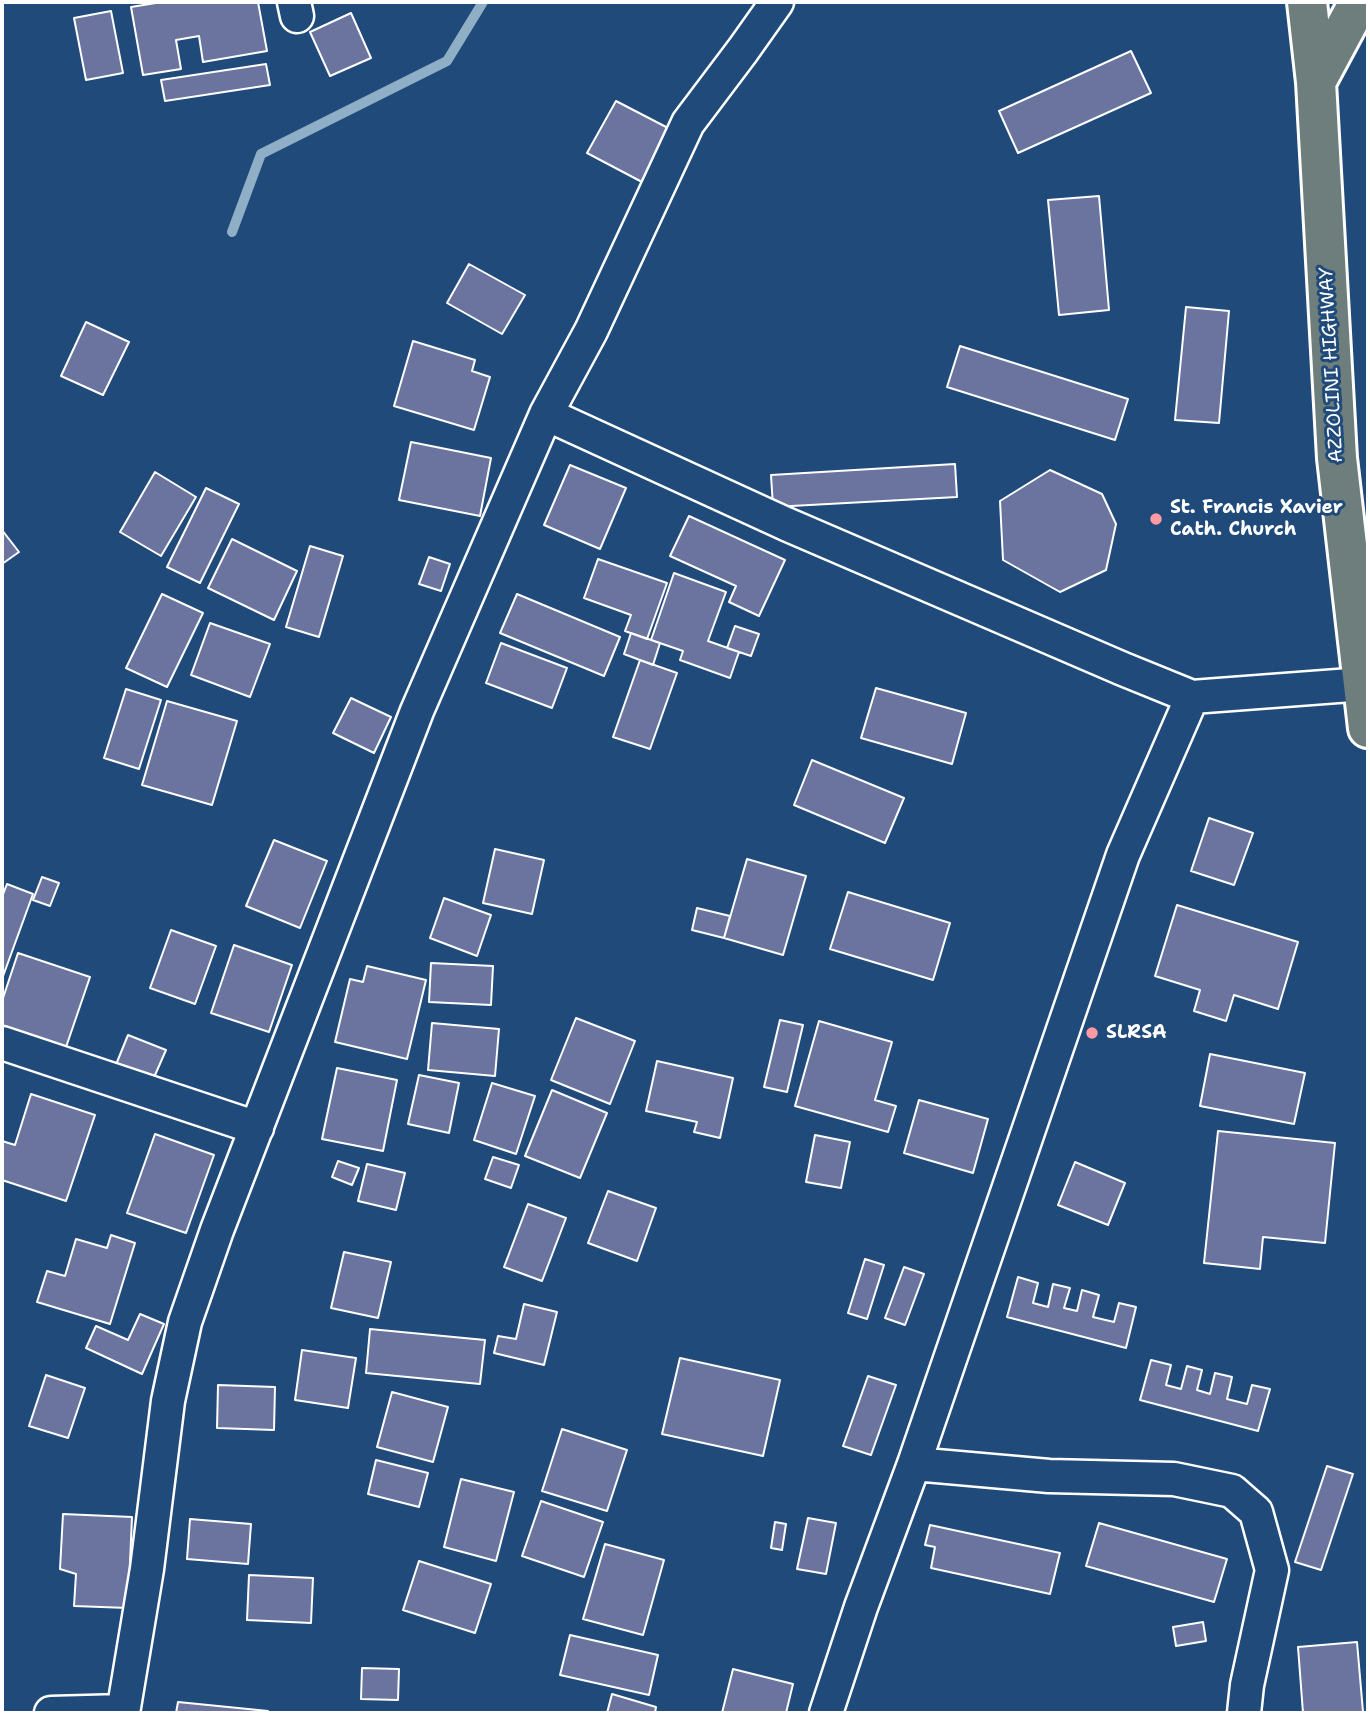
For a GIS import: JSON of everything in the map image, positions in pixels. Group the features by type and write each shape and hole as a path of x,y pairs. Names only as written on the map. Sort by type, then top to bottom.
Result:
{"main road":[{"name":"AZZOLINI HIGHWAY","path":"1307,2 1316,82 1337,458 1368,728"},
{"path":"1316,82 1359,2"}],"street":[{"path":"51,1713 123,1712 147,1569 169,1401 185,1322 216,1230 417,711 547,414 592,331 688,123 777,2"},
{"path":"547,414 786,524 1192,696 1364,684"},
{"path":"826,1713 1123,855 1192,696"},
{"path":"2,1043 257,1128"},
{"path":"914,1464 1049,1476 1174,1479 1232,1491 1256,1512 1272,1570 1247,1685 1244,1713"}],"building":[{"path":"162,2 258,2 267,51 203,62 199,36 176,40 181,69 143,75 131,7"},
{"path":"111,11 123,73 86,80 74,18"},
{"path":"351,13 371,58 330,76 310,32"},
{"path":"1131,51 1151,93 1018,153 999,111"},
{"path":"266,64 270,85 165,101 161,80"},
{"path":"616,101 670,129 642,182 587,153"},
{"path":"1099,196 1109,310 1059,315 1048,200"},
{"path":"469,264 525,295 502,334 447,303"},
{"path":"1186,307 1229,311 1219,423 1175,420"},
{"path":"86,322 129,342 103,395 61,376"},
{"path":"413,341 475,360 472,371 490,377 474,430 394,406"},
{"path":"960,346 1128,399 1115,440 947,387"},
{"path":"411,442 491,458 480,516 399,500"},
{"path":"955,464 957,497 773,507 771,475"},
{"path":"570,465 626,488 600,549 544,525"},
{"path":"1050,470 1102,494 1116,524 1106,570 1060,592 1003,560 1000,501"},
{"path":"155,472 196,497 161,556 120,532"},
{"path":"206,488 239,504 200,583 167,567"},
{"path":"689,516 785,560 759,616 729,602 736,586 670,556"},
{"path":"2,530 19,552 2,564"},
{"path":"232,539 297,571 274,620 208,588"},
{"path":"310,546 343,556 319,637 286,627"},
{"path":"429,557 450,564 441,591 419,584"},
{"path":"598,559 667,583 647,639 625,631 631,615 584,598"},
{"path":"674,573 726,592 708,641 739,652 730,678 680,660 683,651 651,640"},
{"path":"162,594 203,613 167,687 126,668"},
{"path":"517,594 620,637 604,676 500,633"},
{"path":"210,623 270,644 250,697 191,675"},
{"path":"735,626 759,634 751,656 727,648"},
{"path":"631,633 660,643 653,665 624,654"},
{"path":"501,643 567,668 552,708 486,683"},
{"path":"640,660 677,673 650,749 613,737"},
{"path":"876,688 966,713 952,764 861,738"},
{"path":"126,689 161,700 139,769 104,758"},
{"path":"351,698 391,717 374,753 333,733"},
{"path":"167,701 237,721 212,805 142,785"},
{"path":"812,760 904,798 885,843 794,805"},
{"path":"1209,818 1253,833 1234,885 1191,871"},
{"path":"274,840 327,861 300,928 246,906"},
{"path":"495,849 544,860 532,914 483,903"},
{"path":"747,859 806,876 783,955 724,938"},
{"path":"42,877 59,883 50,906 33,900"},
{"path":"7,884 33,894 2,979 2,897"},
{"path":"848,892 950,923 933,980 830,949"},
{"path":"444,898 491,915 477,956 430,938"},
{"path":"1177,905 1298,942 1278,1009 1234,995 1226,1021 1194,1011 1200,990 1155,976"},
{"path":"697,908 730,916 724,938 692,930"},
{"path":"171,930 216,946 195,1004 150,988"},
{"path":"234,945 292,965 269,1032 211,1013"},
{"path":"18,953 90,977 64,1053 2,1032 2,1001"},
{"path":"431,963 493,966 491,1005 429,1002"},
{"path":"367,966 426,980 407,1059 335,1042 350,979 363,982"},
{"path":"576,1018 635,1041 610,1104 551,1080"},
{"path":"780,1020 803,1025 787,1092 764,1087"},
{"path":"819,1021 892,1042 875,1100 896,1106 888,1132 795,1106"},
{"path":"432,1023 499,1029 495,1076 428,1070"},
{"path":"128,1035 166,1050 152,1082 115,1067"},
{"path":"1210,1054 1305,1073 1294,1124 1200,1106"},
{"path":"657,1061 733,1078 720,1138 694,1132 697,1122 646,1111"},
{"path":"337,1068 397,1080 383,1151 322,1139"},
{"path":"419,1075 459,1083 449,1133 408,1124"},
{"path":"492,1083 535,1096 516,1154 474,1140"},
{"path":"552,1090 607,1113 580,1178 525,1156"},
{"path":"31,1094 95,1115 66,1201 2,1180 2,1141 15,1145"},
{"path":"919,1100 988,1119 973,1173 904,1153"},
{"path":"1218,1131 1335,1143 1325,1243 1263,1237 1260,1269 1204,1263"},
{"path":"155,1134 214,1155 186,1233 127,1213"},
{"path":"815,1135 850,1142 841,1188 806,1182"},
{"path":"493,1157 519,1165 511,1188 485,1179"},
{"path":"338,1161 359,1168 352,1185 332,1177"},
{"path":"1075,1162 1125,1183 1108,1225 1058,1205"},
{"path":"367,1164 405,1173 396,1210 358,1201"},
{"path":"608,1191 656,1208 637,1261 588,1243"},
{"path":"528,1204 566,1218 542,1281 504,1267"},
{"path":"111,1235 135,1243 110,1324 37,1302 47,1271 65,1276 76,1239 107,1248"},
{"path":"344,1252 391,1262 378,1318 331,1308"},
{"path":"865,1259 884,1265 867,1319 848,1313"},
{"path":"904,1267 924,1274 905,1325 885,1318"},
{"path":"1018,1277 1038,1283 1033,1303 1048,1307 1053,1284 1070,1288 1064,1308 1077,1311 1082,1290 1099,1295 1093,1317 1114,1322 1119,1303 1136,1307 1126,1348 1007,1317"},
{"path":"524,1304 557,1312 544,1365 494,1353 498,1336 516,1339"},
{"path":"140,1314 164,1324 142,1374 86,1348 96,1326 128,1340"},
{"path":"370,1329 485,1340 480,1384 366,1373"},
{"path":"302,1350 356,1358 348,1408 295,1400"},
{"path":"680,1358 780,1380 763,1456 662,1434"},
{"path":"1151,1360 1171,1365 1166,1385 1181,1389 1187,1366 1202,1370 1197,1390 1210,1394 1215,1373 1232,1377 1227,1399 1247,1404 1252,1385 1270,1389 1258,1431 1140,1400"},
{"path":"46,1375 85,1388 68,1438 29,1426"},
{"path":"868,1376 896,1385 871,1455 843,1446"},
{"path":"218,1385 275,1387 274,1430 217,1428"},
{"path":"392,1392 448,1407 433,1462 377,1447"},
{"path":"562,1429 627,1450 607,1511 542,1491"},
{"path":"376,1460 428,1473 419,1507 368,1494"},
{"path":"1327,1466 1353,1474 1321,1570 1295,1562"},
{"path":"461,1479 514,1492 496,1561 444,1547"},
{"path":"541,1501 603,1522 584,1577 522,1556"},
{"path":"63,1514 132,1517 128,1608 74,1606 76,1574 60,1569"},
{"path":"808,1518 836,1523 826,1574 797,1569"},
{"path":"190,1519 251,1524 248,1564 187,1559"},
{"path":"775,1522 786,1524 782,1550 771,1548"},
{"path":"1099,1523 1227,1559 1214,1602 1086,1566"},
{"path":"930,1525 1060,1553 1050,1594 931,1568 935,1547 925,1545"},
{"path":"605,1544 664,1560 643,1635 583,1619"},
{"path":"419,1561 491,1584 475,1633 403,1610"},
{"path":"249,1575 313,1578 311,1623 247,1620"},
{"path":"1203,1622 1206,1641 1176,1646 1173,1627"},
{"path":"570,1635 658,1655 649,1695 560,1675"},
{"path":"1357,1642 1363,1712 1303,1713 1298,1647"},
{"path":"362,1668 399,1669 398,1700 361,1699"},
{"path":"733,1669 793,1684 786,1713 722,1713"},
{"path":"612,1694 656,1707 655,1713 607,1713"},
{"path":"178,1702 268,1711 176,1713"}],"waterway":[{"path":"232,232 261,154 447,61 483,2"}],"place":[{"name":"St. Francis Xavier Cath. Church","path":"1156,519"},
{"name":"SLRSA","path":"1092,1033"}]}
